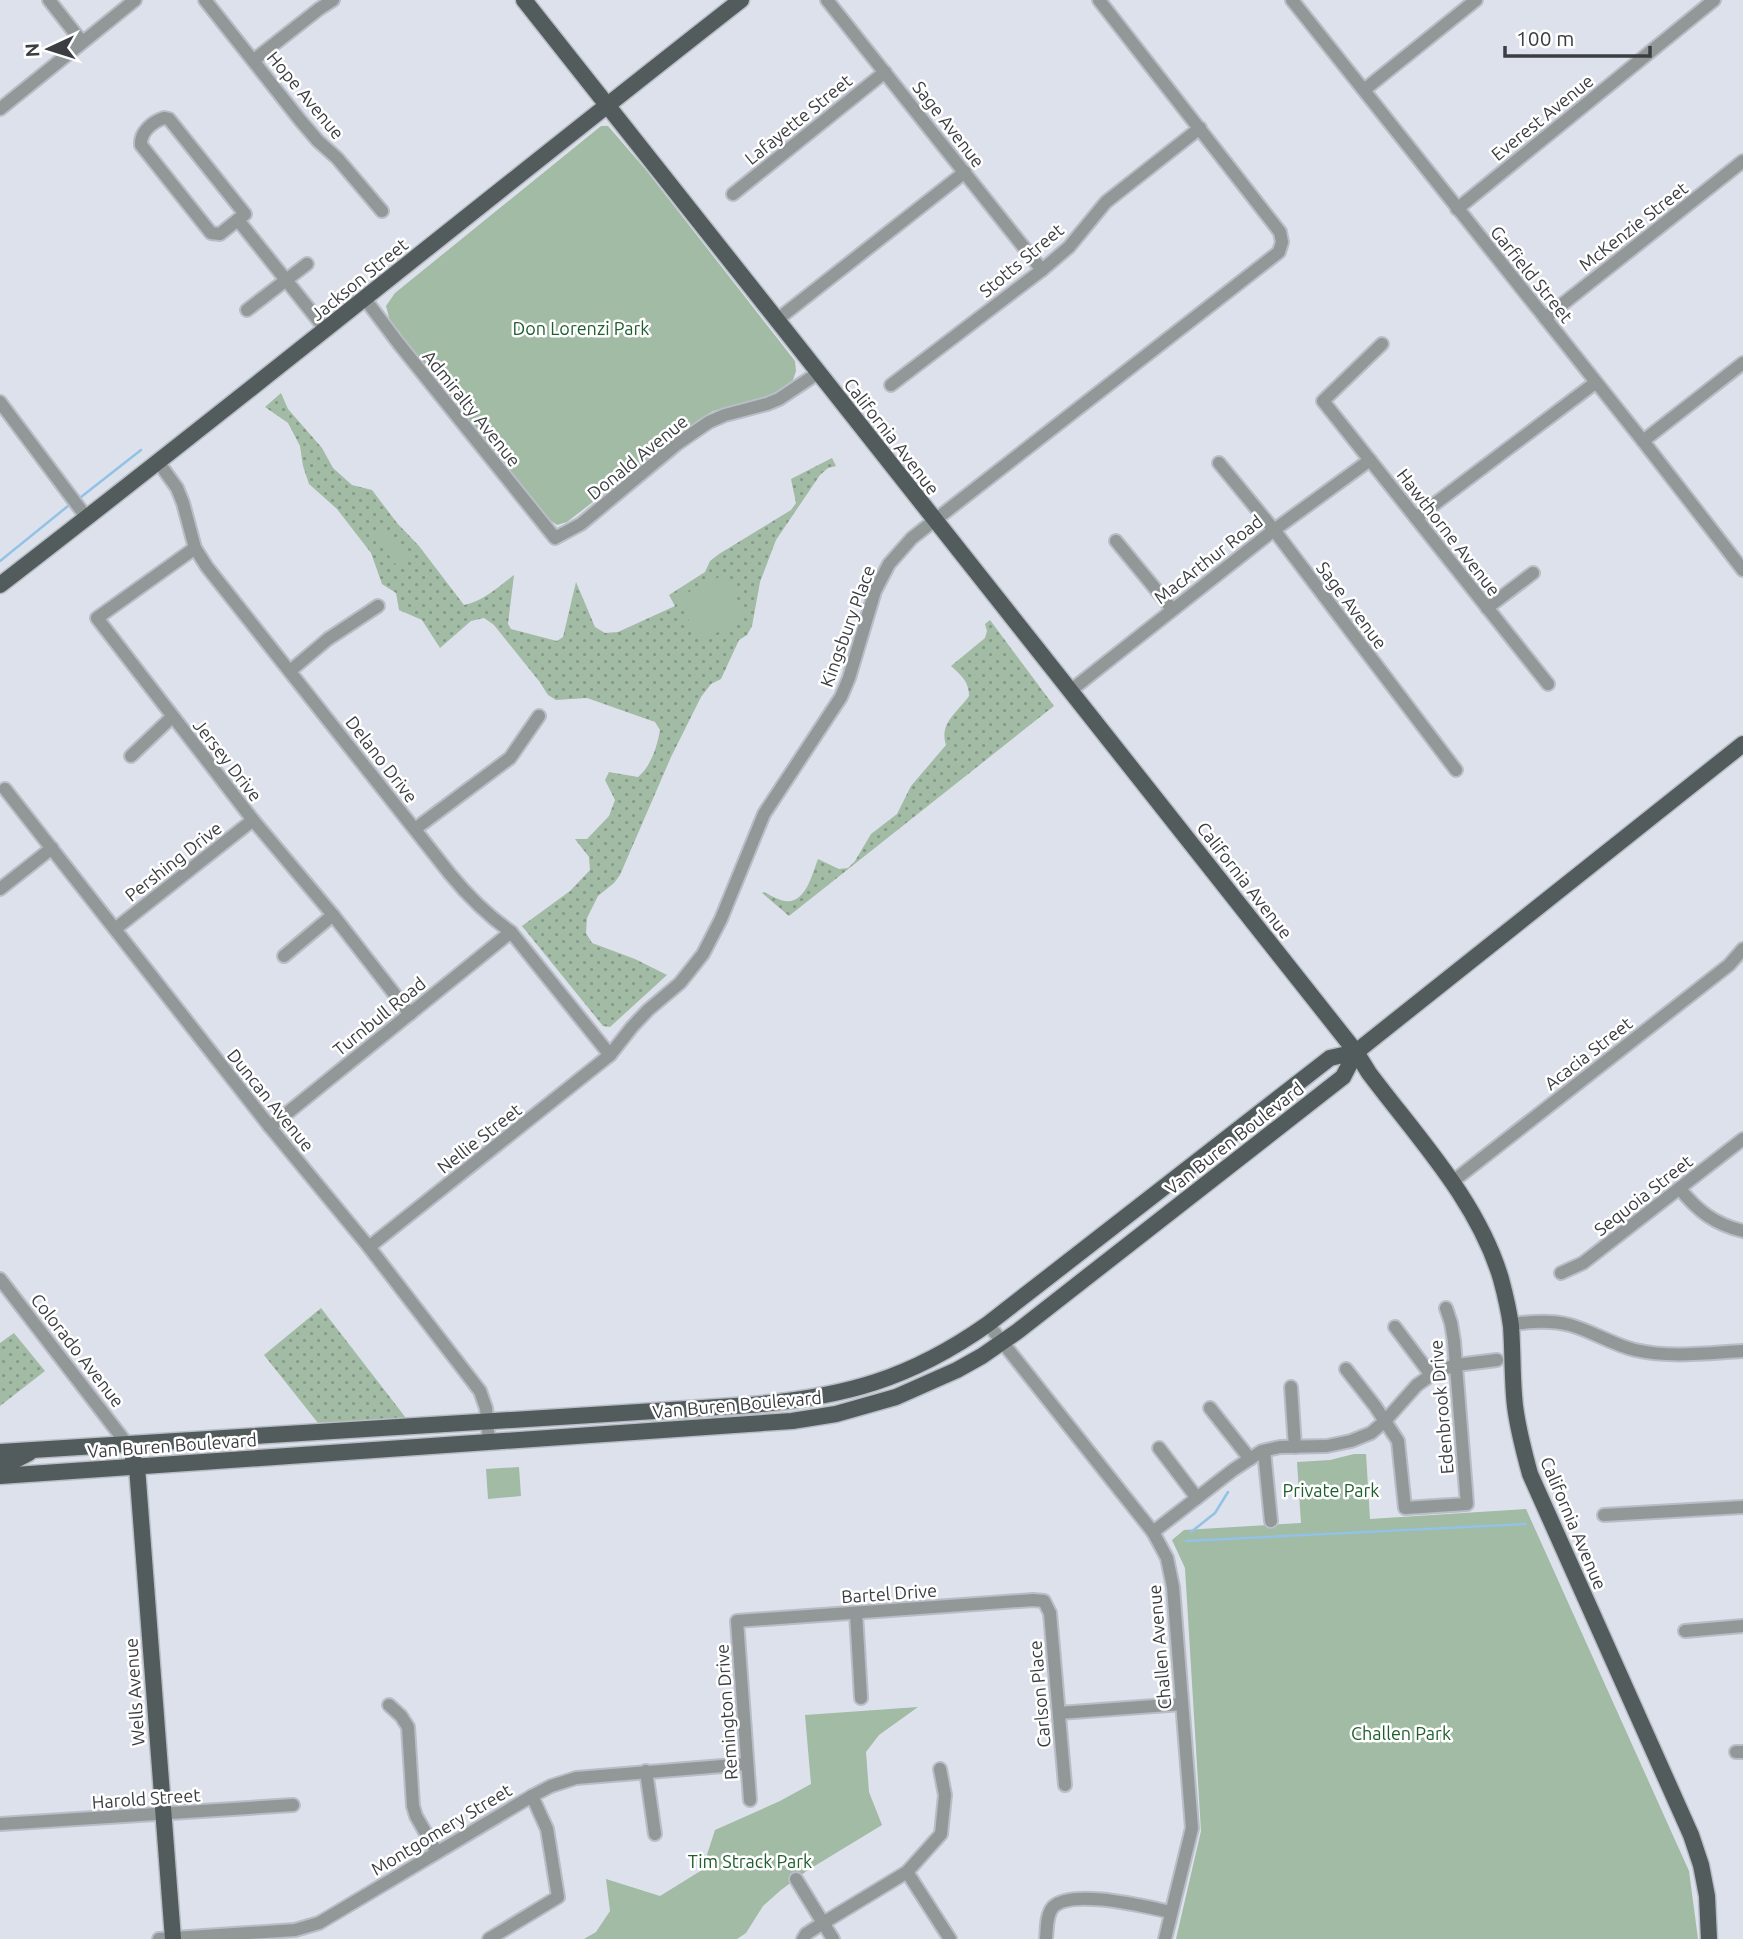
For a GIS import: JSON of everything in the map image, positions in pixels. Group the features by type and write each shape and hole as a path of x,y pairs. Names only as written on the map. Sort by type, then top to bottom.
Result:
{"main road":[{"name":"Jackson Street","path":"0,585 159,463 741,0"},
{"name":"California Avenue","path":"532,3 607,104 818,373 1356,1052 1469,1207 1492,1254 1511,1324 1515,1409 1530,1474 1691,1835 1720,1939"},
{"name":"Van Buren Boulevard","path":"0,1476 727,1427 813,1419 886,1400 957,1370 1002,1342 1343,1077 1356,1052 1743,744"},
{"name":"Van Buren Boulevard","path":"0,1452 700,1409 798,1401 864,1387 941,1354 988,1324 1330,1058 1356,1052"},
{"path":"886,1400 885,1391 892,1385 929,1369 941,1354"},
{"path":"727,1427 730,1417 781,1410 798,1401"},
{"name":"Wells Avenue","path":"127,1444 137,1467 173,1939"},
{"path":"0,1464 8,1464 35,1450"},
{"name":"California Avenue","path":"1708,1902 1709,1939"}],"street":[{"path":"49,0 82,42"},
{"path":"0,108 135,0"},
{"name":"Hope Avenue","path":"205,0 309,130 382,211"},
{"path":"254,60 333,0"},
{"name":"Sage Avenue","path":"827,0 1042,270"},
{"path":"1099,0 1200,128"},
{"name":"Garfield Street","path":"1292,0 1643,440 1743,570"},
{"path":"1364,90 1476,0"},
{"name":"Everest Avenue","path":"1457,209 1714,0"},
{"name":"Lafayette Street","path":"733,194 885,72"},
{"path":"169,119 245,214 238,220 220,234 211,233 141,145 143,132 158,120 169,119"},
{"name":"Kingsbury Place","path":"610,1055 648,1010 680,984 703,954 721,919 764,814 841,697 876,592 889,564 912,538 1279,253 1282,242 1280,232 1200,128"},
{"name":"Stotts Street","path":"891,385 1042,270 1069,247 1106,202 1200,128"},
{"name":"McKenzie Street","path":"1545,318 1743,161"},
{"path":"778,319 965,172"},
{"path":"238,220 326,330"},
{"path":"247,310 307,264"},
{"name":"Admiralty Avenue","path":"365,299 555,538"},
{"name":"Hawthorne Avenue","path":"1382,344 1324,401 1548,684"},
{"path":"1643,440 1743,363"},
{"name":"Donald Avenue","path":"555,538 581,524 677,443 709,422 779,399 818,373"},
{"path":"1416,518 1595,383"},
{"path":"0,402 87,518"},
{"name":"MacArthur Road","path":"1070,691 1274,530 1370,460"},
{"name":"Delano Drive","path":"159,463 177,488 195,548 207,567 470,898 511,932 610,1055"},
{"name":"Sage Avenue","path":"1219,463 1274,530 1456,770"},
{"path":"1116,541 1172,609"},
{"name":"Jersey Drive","path":"195,548 97,618 253,820 333,915 410,1014"},
{"path":"1487,608 1533,573"},
{"path":"290,671 328,639 379,606"},
{"path":"415,830 510,758 539,716"},
{"path":"131,756 172,717"},
{"name":"Duncan Avenue","path":"5,789 480,1391 485,1403 489,1441"},
{"name":"Pershing Drive","path":"115,929 253,820"},
{"path":"0,889 52,848"},
{"path":"284,956 333,915"},
{"name":"Turnbull Road","path":"270,1127 511,932"},
{"name":"Acacia Street","path":"1452,1182 1729,965 1743,949"},
{"name":"Nellie Street","path":"369,1247 610,1055"},
{"name":"Sequoia Street","path":"1561,1273 1584,1263 1743,1139"},
{"path":"1680,1189 1694,1206 1713,1219 1726,1227 1743,1231"},
{"name":"Colorado Avenue","path":"0,1279 127,1444"},
{"name":"Edenbrook Drive","path":"1385,1421 1398,1441 1405,1508 1467,1503 1456,1364 1451,1323 1446,1308"},
{"path":"1511,1324 1547,1322 1570,1325 1635,1350 1660,1354 1743,1351"},
{"name":"Challen Avenue","path":"988,1324 1153,1532 1167,1558 1173,1587 1192,1828 1165,1939"},
{"path":"1395,1327 1431,1376"},
{"path":"1153,1532 1264,1451 1280,1447 1327,1446 1351,1441 1371,1433 1417,1385 1437,1371 1456,1364 1497,1360"},
{"path":"1346,1369 1385,1421"},
{"path":"1291,1387 1295,1447"},
{"path":"1210,1408 1250,1459"},
{"path":"1159,1448 1197,1498"},
{"path":"1264,1451 1270,1521"},
{"path":"1604,1515 1743,1507"},
{"name":"Bartel Drive","path":"737,1621 1044,1601"},
{"name":"Carlson Place","path":"1044,1601 1050,1613 1065,1785"},
{"path":"856,1613 861,1698"},
{"name":"Remington Drive","path":"737,1621 750,1800"},
{"path":"1685,1631 1743,1626"},
{"path":"1059,1713 1182,1704"},
{"path":"389,1705 408,1727 413,1806 436,1851"},
{"name":"Montgomery Street","path":"159,1939 295,1930 319,1923 532,1796 576,1778 747,1764"},
{"path":"803,1939 823,1923 907,1872 940,1834 945,1795 940,1769"},
{"path":"646,1771 655,1834"},
{"path":"489,1939 558,1898 548,1829 532,1796"},
{"name":"Harold Street","path":"0,1824 293,1805"},
{"path":"907,1872 950,1939"},
{"path":"796,1879 833,1939"},
{"path":"1046,1939 1048,1916 1053,1907 1064,1902 1103,1899 1171,1912"}],"green space":[{"name":"Don Lorenzi Park","path":"601,126 608,126 646,170 795,361 796,371 793,380 769,397 713,411 700,419 567,522 557,525 546,517 390,321 386,306 395,293"},
{"path":"281,393 288,409 322,448 333,468 352,485 372,490 464,605 484,597 514,575 508,624 511,629 557,641 563,637 576,582 595,627 605,633 618,632 675,606 669,595 705,572 710,561 791,510 796,503 791,479 832,458 836,466 828,468 820,475 776,540 760,582 752,626 747,635 739,640 721,679 711,684 701,697 671,757 620,875 598,896 587,918 586,933 592,943 635,959 667,975 610,1027 603,1026 522,926 570,891 590,870 589,857 575,839 587,839 609,816 615,800 605,780 609,772 638,777 653,756 660,730 655,722 587,698 556,700 548,695 494,625 484,618 471,621 440,648 422,620 399,610 396,593 382,584 371,553 337,509 309,484 300,446 288,423 265,407"},
{"path":"386,529 408,556 397,566 375,538"},
{"path":"721,576 727,578 745,615 743,620 702,640 698,638 679,602 681,596"},
{"path":"990,620 1054,706 789,916 762,893 785,901 798,898 807,887 818,859 839,869 848,868 871,834 897,814 911,786 946,745 944,737 947,724 969,696 964,680 951,666 985,638 985,624"},
{"path":"321,1308 406,1418 318,1423 264,1355"},
{"path":"14,1333 45,1371 0,1406 0,1343"},
{"name":"Challen Park","path":"1366,1454 1370,1519 1526,1509 1689,1871 1698,1939 1176,1939 1201,1831 1185,1568 1172,1540 1184,1530 1301,1523 1297,1462 1330,1460"},
{"path":"519,1467 521,1496 488,1499 486,1469"},
{"name":"Tim Strack Park","path":"918,1707 879,1735 866,1752 869,1792 882,1825 808,1870 781,1890 763,1906 746,1933 737,1939 584,1939 596,1932 610,1911 606,1879 660,1896 702,1870 715,1830 811,1784 805,1715"}],"waterway":[{"path":"81,497 141,450"},
{"path":"0,561 68,506"},
{"path":"1191,1532 1215,1513 1228,1492"},
{"path":"1186,1541 1526,1524"}],"park label":[{"name":"Private Park","path":"1331,1490"}]}
